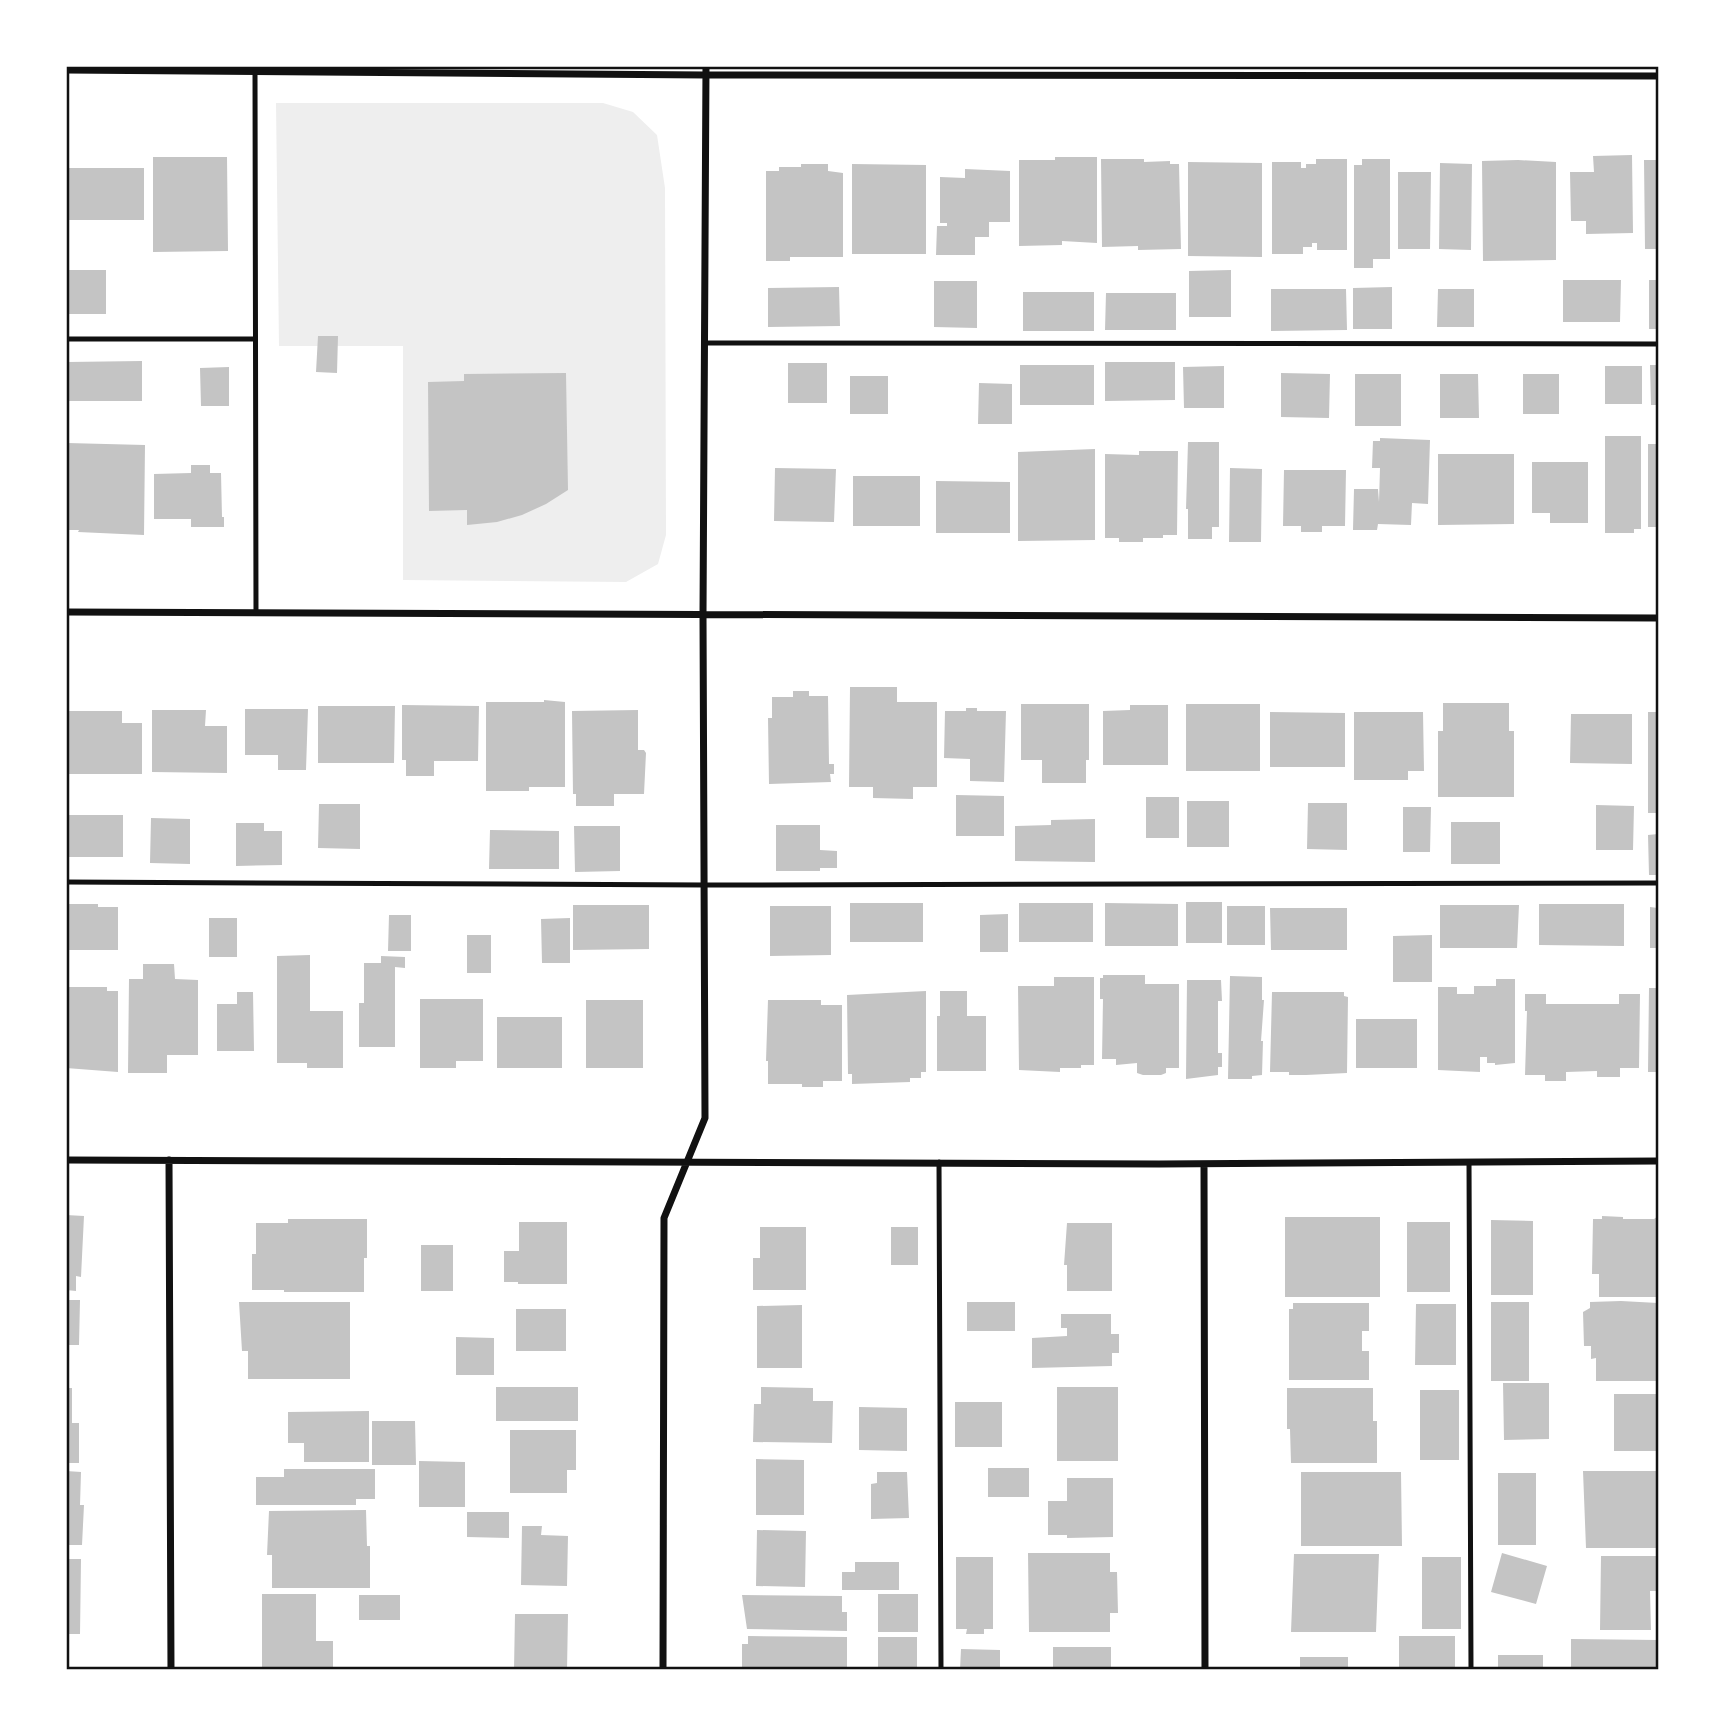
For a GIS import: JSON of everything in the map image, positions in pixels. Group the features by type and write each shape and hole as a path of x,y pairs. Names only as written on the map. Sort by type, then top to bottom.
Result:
{"street":[{"path":"66,70 1658,75"},
{"path":"663,1670 664,1218 705,1118 703,614 706,71"},
{"path":"66,612 1658,618"},
{"path":"66,1160 1204,1164 1469,1160 1658,1161"},
{"path":"169,1160 171,1670"},
{"path":"1204,1164 1205,1670"}],"lane":[{"path":"255,71 256,612"},
{"path":"66,339 255,339"},
{"path":"706,343 1658,344"},
{"path":"66,883 1658,883"},
{"path":"1469,1160 1471,1670"},
{"path":"939,1162 941,1670"}],"shaded area":[{"path":"276,103 603,103 633,112 657,135 665,188 666,535 658,564 626,582 403,580 403,346 279,346"}],"building":[{"path":"1632,155 1633,233 1586,234 1586,221 1571,221 1570,172 1594,172 1593,156"},
{"path":"153,157 227,157 228,251 153,252"},
{"path":"1055,157 1097,157 1097,243 1062,241 1062,245 1019,246 1019,160 1055,160"},
{"path":"1101,159 1144,159 1144,162 1170,161 1170,164 1179,164 1181,249 1102,247"},
{"path":"1316,159 1347,159 1347,250 1317,250 1317,243 1312,243 1312,247 1303,247 1303,254 1272,254 1272,162 1301,162 1301,168 1306,168 1306,164 1316,164"},
{"path":"1362,159 1390,159 1390,259 1373,259 1373,268 1354,268 1354,165 1362,165"},
{"path":"1644,160 1658,160 1658,249 1645,249"},
{"path":"1482,161 1556,162 1556,260 1483,261"},
{"path":"1188,162 1262,163 1262,257 1188,256"},
{"path":"1440,163 1472,164 1471,250 1439,249"},
{"path":"801,164 828,164 828,171 843,173 843,257 790,257 790,261 766,261 766,171 779,171 779,167 801,167"},
{"path":"852,164 926,165 926,254 852,254"},
{"path":"68,168 144,168 144,220 68,220"},
{"path":"965,169 1010,171 1010,222 989,222 989,237 975,237 975,255 936,255 937,226 947,226 947,223 940,223 940,177 965,178"},
{"path":"1398,172 1431,172 1430,249 1398,249"},
{"path":"67,270 106,270 106,314 66,314"},
{"path":"1231,270 1231,317 1189,317 1189,271"},
{"path":"1563,280 1621,280 1620,322 1563,322"},
{"path":"1649,280 1658,280 1658,329 1649,329"},
{"path":"934,281 977,281 977,328 934,327"},
{"path":"839,287 840,326 768,327 768,288"},
{"path":"1392,287 1392,329 1353,329 1353,288"},
{"path":"1271,289 1346,289 1347,330 1271,331"},
{"path":"1438,289 1474,289 1474,327 1437,327"},
{"path":"1023,292 1094,292 1094,331 1023,331"},
{"path":"1106,293 1176,293 1176,330 1105,330"},
{"path":"318,336 338,336 337,373 316,372"},
{"path":"142,361 142,401 68,401 68,362"},
{"path":"1105,362 1175,362 1175,400 1105,401"},
{"path":"788,363 827,363 827,403 788,403"},
{"path":"1020,365 1094,365 1094,405 1020,405"},
{"path":"1650,365 1658,365 1658,405 1651,405"},
{"path":"1224,366 1224,408 1184,408 1183,367"},
{"path":"1605,366 1642,366 1642,404 1605,404"},
{"path":"229,367 229,406 201,406 200,368"},
{"path":"566,373 568,490 522,515 497,522 467,525 467,510 429,511 428,382 464,381 464,374"},
{"path":"1281,373 1330,374 1329,418 1281,417"},
{"path":"1355,374 1401,374 1401,426 1355,426"},
{"path":"1440,374 1478,374 1479,418 1440,418"},
{"path":"1523,374 1559,374 1559,414 1523,414"},
{"path":"850,376 888,376 888,414 850,414"},
{"path":"979,383 1012,384 1012,424 978,424"},
{"path":"1605,436 1641,436 1641,529 1634,529 1634,533 1605,533"},
{"path":"1380,438 1430,440 1428,504 1412,503 1411,525 1378,524 1377,530 1353,530 1354,489 1378,489 1379,502 1380,468 1372,468 1373,441 1380,441"},
{"path":"1188,442 1219,442 1219,527 1212,527 1212,539 1188,539"},
{"path":"67,443 145,445 144,535 66,530"},
{"path":"1648,444 1658,444 1658,527 1648,527"},
{"path":"1095,449 1095,540 1018,541 1018,452"},
{"path":"1139,451 1178,451 1177,535 1143,538 1143,542 1119,542 1119,538 1105,538 1105,454 1139,455"},
{"path":"1438,454 1514,454 1514,524 1438,525"},
{"path":"1532,462 1588,462 1588,523 1550,523 1550,513 1532,513"},
{"path":"191,465 210,465 210,473 221,473 224,527 191,527 191,519 154,519 154,474 191,473"},
{"path":"775,468 836,469 834,522 774,521"},
{"path":"1230,468 1262,469 1261,542 1229,542"},
{"path":"1284,470 1346,470 1345,526 1322,526 1322,532 1301,532 1301,526 1283,526"},
{"path":"853,476 920,476 920,526 853,526"},
{"path":"936,481 1010,482 1010,533 936,533"},
{"path":"850,687 897,687 897,702 937,702 937,787 913,787 913,799 873,798 873,787 849,787"},
{"path":"793,691 809,691 809,696 828,696 829,764 834,764 834,774 830,774 831,782 769,784 768,718 772,718 772,697 793,697"},
{"path":"486,702 565,702 565,787 529,787 529,791 486,791"},
{"path":"1443,703 1509,703 1509,731 1514,731 1514,797 1438,797 1438,731 1443,731"},
{"path":"1021,704 1089,704 1089,760 1086,760 1086,783 1042,783 1042,760 1021,760"},
{"path":"1186,704 1260,704 1260,771 1186,771"},
{"path":"402,705 479,706 478,761 434,761 434,776 406,776 406,760 402,760"},
{"path":"1130,705 1168,705 1168,765 1103,765 1103,711 1130,710"},
{"path":"318,706 395,706 394,763 318,763"},
{"path":"966,708 977,708 977,711 1006,711 1004,782 970,781 970,759 944,758 945,711 966,711"},
{"path":"245,709 308,709 306,770 278,770 278,755 245,755"},
{"path":"152,710 206,710 205,726 227,726 227,773 152,772"},
{"path":"638,710 638,750 644,750 646,753 644,794 614,794 614,806 576,806 576,794 573,794 572,711"},
{"path":"66,711 122,711 122,723 142,723 142,774 66,774"},
{"path":"1270,712 1345,713 1345,767 1270,767"},
{"path":"1354,712 1423,712 1424,771 1408,771 1408,780 1354,780"},
{"path":"1648,712 1658,712 1658,813 1648,813"},
{"path":"1571,714 1632,714 1632,764 1570,763"},
{"path":"956,795 1004,796 1004,836 956,836"},
{"path":"1146,797 1179,797 1179,838 1146,838"},
{"path":"1187,801 1229,801 1229,847 1187,847"},
{"path":"1308,803 1347,803 1347,850 1307,849"},
{"path":"319,804 360,804 360,849 318,848"},
{"path":"1596,805 1634,806 1633,850 1596,850"},
{"path":"1403,807 1431,807 1430,852 1403,852"},
{"path":"66,815 123,815 123,857 66,857"},
{"path":"151,818 190,819 190,864 150,863"},
{"path":"1095,819 1095,862 1015,861 1015,826 1051,825 1051,820"},
{"path":"1451,822 1500,822 1500,864 1451,864"},
{"path":"236,823 264,823 264,831 282,831 282,865 236,866"},
{"path":"776,825 820,825 820,850 837,851 837,868 820,868 820,871 776,871"},
{"path":"574,826 620,826 620,871 575,872"},
{"path":"490,830 559,831 559,869 489,869"},
{"path":"1658,834 1658,875 1649,875 1648,835"},
{"path":"1186,902 1222,902 1222,943 1186,943"},
{"path":"850,903 923,903 923,942 850,942"},
{"path":"1019,903 1093,903 1093,942 1019,942"},
{"path":"1105,903 1178,904 1178,946 1105,946"},
{"path":"66,904 118,907 118,950 66,950"},
{"path":"1539,904 1624,904 1624,946 1539,945"},
{"path":"573,905 649,905 649,949 573,950"},
{"path":"1440,905 1519,905 1517,948 1440,948"},
{"path":"770,906 831,906 831,955 770,956"},
{"path":"1227,906 1265,906 1265,945 1227,945"},
{"path":"1650,907 1658,908 1658,948 1650,948"},
{"path":"1270,908 1347,908 1347,950 1271,950"},
{"path":"1008,914 1008,952 980,952 980,915"},
{"path":"389,915 411,915 411,951 388,951"},
{"path":"209,918 237,918 237,957 209,957"},
{"path":"570,918 570,963 542,963 541,919"},
{"path":"467,935 491,935 491,973 467,973"},
{"path":"1432,935 1432,982 1393,982 1393,936"},
{"path":"310,955 310,1011 343,1011 343,1068 307,1068 307,1063 277,1063 277,956"},
{"path":"381,956 405,957 405,968 395,967 395,1047 359,1047 359,1003 364,1003 364,963 381,963"},
{"path":"143,964 174,964 175,979 198,980 198,1055 167,1055 167,1073 128,1073 129,979 143,979"},
{"path":"1103,975 1145,975 1145,984 1179,984 1179,1068 1166,1068 1166,1073 1161,1075 1143,1075 1137,1073 1137,1063 1116,1065 1116,1059 1102,1059 1103,999 1100,999 1100,978 1103,978"},
{"path":"1230,976 1262,977 1262,1075 1252,1076 1252,1079 1228,1079"},
{"path":"1054,977 1094,977 1094,1065 1060,1068 1060,1072 1019,1070 1018,986 1054,986"},
{"path":"1496,979 1515,979 1515,1063 1495,1065 1487,1063 1487,1057 1480,1057 1480,1072 1438,1070 1438,987 1457,987 1457,994 1474,994 1474,986 1496,986"},
{"path":"1187,980 1221,980 1222,1001 1218,1001 1218,1053 1222,1053 1222,1067 1218,1067 1218,1075 1186,1079"},
{"path":"66,987 107,987 107,991 118,991 118,1072 66,1068"},
{"path":"1649,988 1658,988 1658,1072 1648,1072"},
{"path":"926,991 926,1072 921,1072 921,1078 910,1078 910,1082 852,1084 852,1074 848,1074 847,995"},
{"path":"940,991 967,991 967,1016 986,1016 986,1071 937,1071"},
{"path":"237,992 253,992 254,1051 217,1051 217,1004 237,1004"},
{"path":"1272,992 1344,992 1344,996 1348,997 1347,1073 1289,1075 1289,1072 1270,1072"},
{"path":"1525,994 1546,994 1546,1004 1619,1004 1619,994 1640,994 1639,1068 1620,1068 1620,1077 1597,1077 1597,1071 1566,1072 1566,1081 1545,1081 1545,1075 1525,1075"},
{"path":"420,999 483,999 483,1061 456,1061 456,1068 420,1068"},
{"path":"586,1000 643,1000 643,1068 586,1068"},
{"path":"768,1000 821,1000 821,1005 842,1005 842,1081 823,1081 823,1087 768,1084"},
{"path":"497,1017 562,1017 562,1068 497,1068"},
{"path":"1356,1019 1417,1019 1417,1068 1356,1068"},
{"path":"66,1215 84,1216 81,1277 76,1276 76,1291 66,1290"},
{"path":"1602,1216 1654,1219 1658,1216 1658,1297 1599,1297 1599,1274 1592,1274 1593,1219 1602,1219"},
{"path":"1285,1217 1380,1217 1380,1297 1285,1297"},
{"path":"288,1219 367,1219 364,1292 252,1290 252,1254 256,1254 256,1223 288,1223"},
{"path":"1491,1220 1533,1221 1533,1295 1491,1295"},
{"path":"519,1222 567,1222 567,1284 504,1282 504,1251 519,1251"},
{"path":"1407,1222 1450,1222 1450,1292 1407,1292"},
{"path":"1067,1223 1112,1223 1112,1291 1067,1291 1067,1265 1064,1265"},
{"path":"760,1227 806,1227 806,1290 753,1290 753,1258 760,1258"},
{"path":"891,1227 918,1227 918,1265 891,1265"},
{"path":"421,1245 453,1245 453,1291 421,1291"},
{"path":"66,1300 80,1300 79,1345 69,1345 69,1376 66,1376"},
{"path":"239,1302 350,1302 350,1379 248,1379 248,1351 242,1351"},
{"path":"967,1302 1015,1302 1015,1331 967,1331"},
{"path":"1491,1302 1529,1302 1529,1381 1491,1381"},
{"path":"1590,1302 1658,1303 1658,1381 1596,1381 1596,1358 1591,1359 1591,1346 1584,1346 1583,1312 1590,1308"},
{"path":"1293,1303 1369,1303 1369,1331 1362,1331 1362,1351 1369,1351 1369,1380 1289,1380 1289,1309 1293,1309"},
{"path":"1416,1304 1456,1304 1456,1365 1415,1365"},
{"path":"802,1305 802,1368 757,1368 757,1306"},
{"path":"516,1309 566,1309 566,1351 516,1351"},
{"path":"1061,1314 1111,1314 1111,1334 1119,1334 1119,1353 1112,1353 1112,1366 1032,1368 1032,1338 1067,1336 1067,1328 1061,1328"},
{"path":"456,1337 494,1338 494,1375 456,1375"},
{"path":"1503,1383 1549,1383 1549,1439 1504,1440"},
{"path":"496,1387 578,1387 578,1421 496,1421"},
{"path":"761,1387 813,1388 813,1401 833,1401 832,1443 753,1442 754,1404 761,1404"},
{"path":"1057,1387 1118,1387 1118,1461 1057,1461"},
{"path":"66,1388 72,1388 72,1423 79,1423 79,1463 66,1463"},
{"path":"1287,1388 1373,1388 1373,1421 1377,1421 1377,1463 1291,1463 1290,1429 1287,1429"},
{"path":"1420,1390 1459,1390 1459,1460 1420,1460"},
{"path":"1614,1394 1658,1394 1658,1451 1614,1451"},
{"path":"955,1402 1002,1402 1002,1447 955,1447"},
{"path":"859,1407 907,1408 907,1451 859,1450"},
{"path":"369,1411 369,1462 304,1462 304,1443 288,1443 288,1412"},
{"path":"372,1421 415,1421 416,1465 372,1465"},
{"path":"510,1430 576,1430 576,1470 567,1470 567,1493 510,1493"},
{"path":"756,1459 804,1460 804,1515 756,1515"},
{"path":"419,1461 465,1462 465,1507 419,1507"},
{"path":"988,1468 1029,1468 1029,1497 988,1497"},
{"path":"284,1469 375,1469 375,1499 356,1499 356,1505 256,1505 256,1477 284,1477"},
{"path":"66,1471 81,1472 80,1505 84,1505 82,1545 66,1545"},
{"path":"1583,1471 1658,1471 1658,1548 1586,1548"},
{"path":"877,1472 907,1472 909,1518 871,1519 871,1484 877,1483"},
{"path":"1301,1472 1401,1472 1402,1546 1301,1546"},
{"path":"1498,1473 1536,1473 1536,1545 1498,1545"},
{"path":"1067,1478 1113,1478 1113,1537 1067,1538 1067,1535 1048,1535 1048,1501 1067,1501"},
{"path":"366,1510 367,1546 370,1546 370,1588 272,1588 272,1555 267,1555 269,1511"},
{"path":"467,1512 509,1512 509,1538 467,1537"},
{"path":"522,1526 542,1526 541,1535 568,1536 567,1586 521,1585"},
{"path":"757,1530 806,1531 805,1587 756,1586"},
{"path":"1028,1553 1110,1553 1110,1572 1117,1572 1118,1613 1110,1613 1110,1632 1029,1632"},
{"path":"1502,1553 1547,1566 1536,1604 1491,1592"},
{"path":"1294,1554 1379,1554 1376,1632 1291,1632"},
{"path":"1601,1556 1658,1556 1658,1591 1650,1591 1651,1630 1600,1630"},
{"path":"956,1557 993,1557 993,1629 984,1629 984,1634 966,1634 967,1629 956,1629"},
{"path":"1422,1557 1461,1557 1461,1629 1422,1629"},
{"path":"66,1559 81,1559 80,1634 69,1634 69,1662 66,1662"},
{"path":"855,1562 899,1562 899,1590 842,1590 842,1572 855,1572"},
{"path":"262,1594 316,1594 316,1641 333,1641 333,1668 262,1670"},
{"path":"878,1594 918,1594 918,1632 878,1632"},
{"path":"359,1595 400,1595 400,1620 359,1620"},
{"path":"742,1595 842,1596 842,1612 847,1612 847,1631 747,1629"},
{"path":"515,1614 568,1614 567,1670 514,1670"},
{"path":"748,1636 847,1637 847,1670 742,1670 742,1644 748,1644"},
{"path":"1399,1636 1455,1636 1455,1670 1399,1670"},
{"path":"878,1637 917,1637 917,1670 878,1670"},
{"path":"1571,1639 1658,1640 1658,1670 1571,1670"},
{"path":"1053,1647 1111,1647 1111,1670 1053,1670"},
{"path":"961,1649 1000,1650 1000,1670 960,1670"},
{"path":"1498,1655 1543,1655 1543,1670 1498,1670"},
{"path":"1300,1657 1348,1657 1348,1670 1300,1670"}]}
